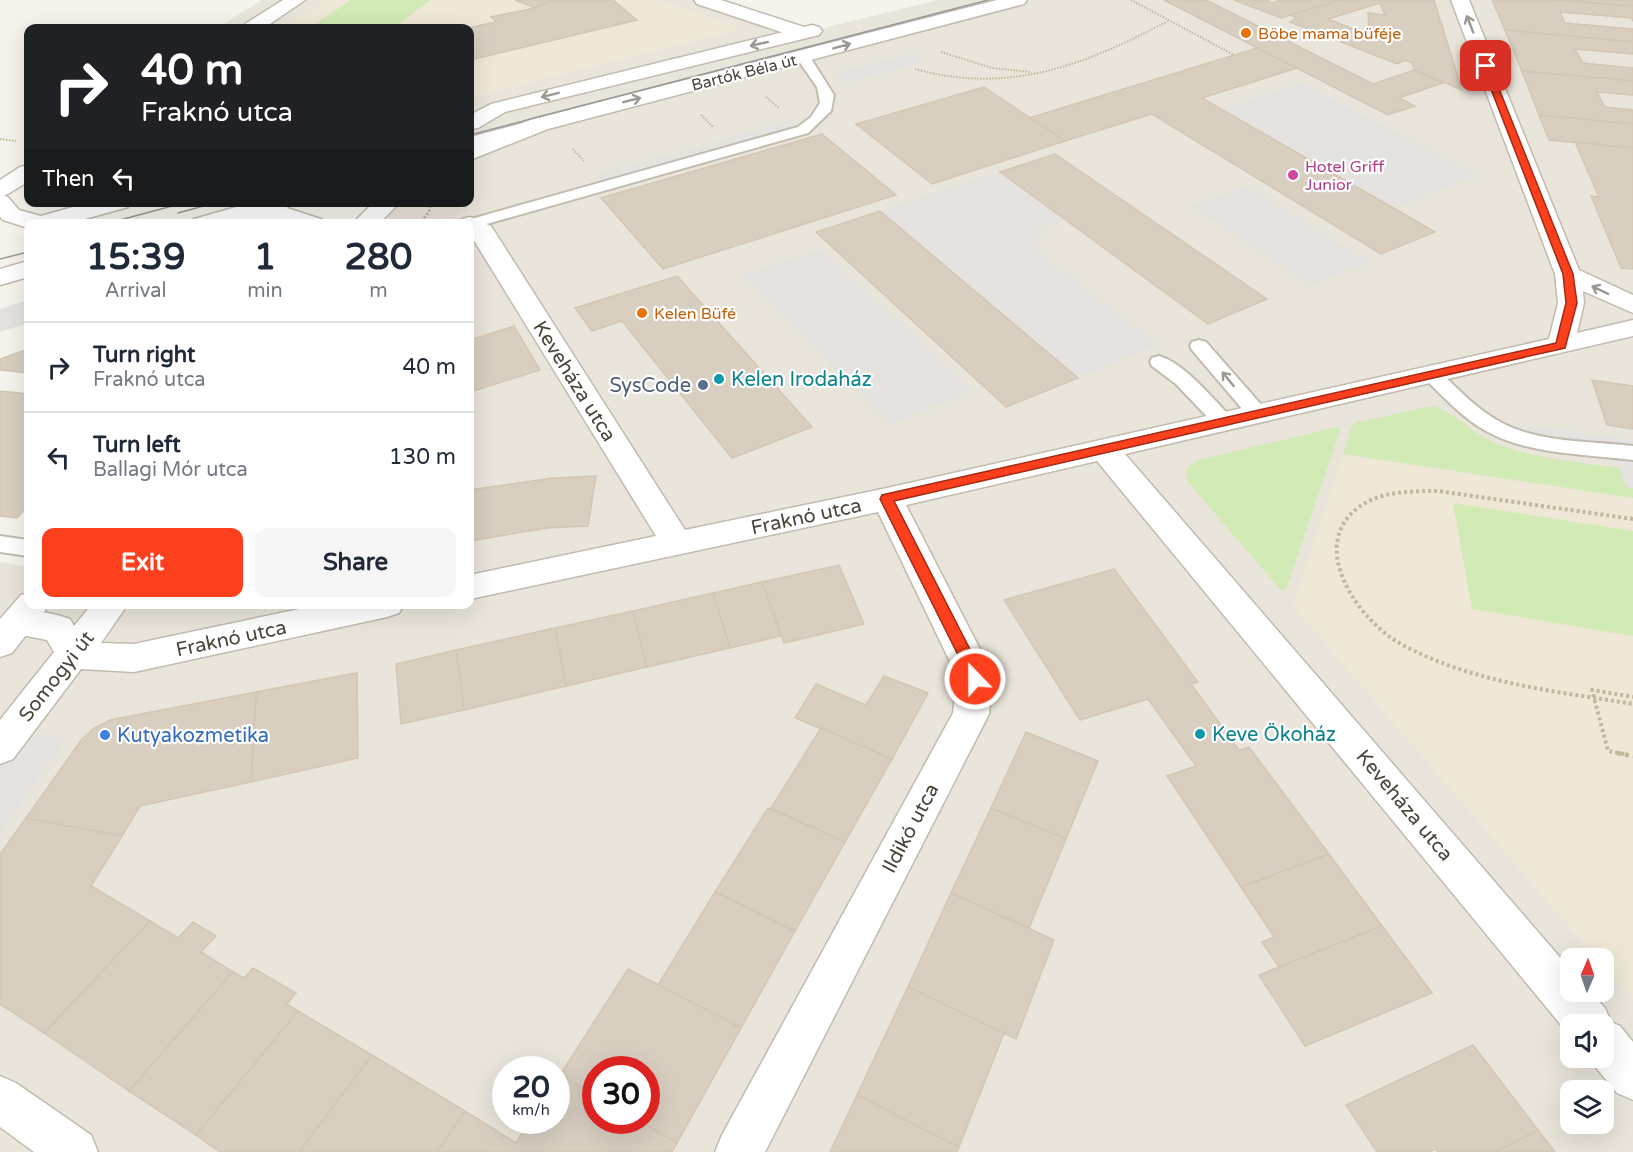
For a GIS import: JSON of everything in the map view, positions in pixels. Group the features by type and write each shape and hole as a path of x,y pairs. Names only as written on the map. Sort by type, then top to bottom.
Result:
{"street":[{"path":"258,24 296,0"},
{"path":"703,0 803,33"},
{"name":"Bartók Béla út","path":"474,143 1018,0"},
{"path":"1460,0 1568,274 1571,303 1561,345"},
{"name":"Bartók Béla út","path":"474,114 826,28"},
{"path":"474,121 498,108"},
{"path":"474,151 525,129"},
{"path":"0,190 24,175"},
{"path":"0,202 11,215 25,219"},
{"path":"54,219 101,207"},
{"path":"220,219 263,207"},
{"path":"370,219 383,207"},
{"path":"241,213 284,214 298,219"},
{"name":"Keveháza utca","path":"474,226 482,231 677,543"},
{"path":"0,233 24,227"},
{"path":"0,277 24,270"},
{"path":"1568,274 1633,305"},
{"name":"Fraknó utca","path":"474,586 886,499 1633,328"},
{"name":"Keveháza utca","path":"1104,449 1581,1014"},
{"name":"Ildikó utca","path":"739,1152 965,724 975,697 975,679 968,661 886,499"},
{"name":"Somogyi út","path":"0,748 16,706 73,655 107,609"},
{"name":"Fraknó utca","path":"73,655 134,658 364,609"},
{"path":"17,624 58,628 73,655"},
{"path":"1614,1054 1633,1077"},
{"path":"0,1099 74,1152"}],"lane":[{"path":"474,223 803,130 820,118 828,103 829,93 803,57"},
{"path":"1199,345 1257,413"},
{"path":"1159,362 1183,380 1223,421"},
{"path":"1431,374 1475,415 1496,429 1526,439 1633,453"},
{"path":"0,544 24,547"}],"path":[{"path":"1131,0 1234,55"},
{"path":"915,69 951,78 1004,78 1061,70 1121,46 1168,21"},
{"path":"937,51 992,68 1039,73"},
{"path":"1633,519 1438,490 1414,490 1372,500 1356,510 1345,523 1338,538 1336,555 1340,574 1350,594 1365,614 1385,632 1437,663 1466,673 1633,704"},
{"path":"1633,697 1592,690 1608,751 1633,756"}],"shaded area":[{"path":"262,0 703,0 803,33 938,0 1633,0 1633,1152 0,1152 0,562 24,566 24,609 474,609 474,219 389,219 379,207 474,207 474,24 223,24"},
{"path":"326,0 657,0 744,29 474,97 474,24 289,24"},
{"path":"915,53 926,60 844,83 833,74"},
{"path":"1301,83 1477,175 1393,208 1220,109"},
{"path":"792,120 803,130 605,186 596,175"},
{"path":"1000,172 1065,219 1041,228 1038,253 1158,345 1078,378 880,211"},
{"path":"1246,186 1368,262 1311,285 1191,206"},
{"path":"820,250 973,391 889,424 743,276"},
{"path":"24,301 24,324 0,332 0,309"},
{"path":"1515,424 1633,440 1633,488 1626,487 1612,447 1517,433"},
{"path":"1343,455 1633,498 1633,1001 1614,979 1614,948 1587,948 1293,606"},
{"path":"0,729 66,739 0,832"}],"green space":[{"path":"351,0 431,0 398,24 315,24"},
{"path":"1431,406 1446,412 1495,443 1525,453 1619,468 1626,487 1633,488 1633,498 1343,454 1355,423"},
{"path":"1337,427 1341,428 1286,589 1281,590 1188,482 1186,469 1198,460"},
{"path":"1453,503 1633,531 1633,636 1472,609"}],"building":[{"path":"515,0 551,0 535,8"},
{"path":"551,0 613,0 637,20 474,59 474,27 496,22 491,17 535,8"},
{"path":"1164,0 1206,0 1373,84 1414,70 1443,83 1399,98 1415,106 1388,115"},
{"path":"1234,0 1267,0 1272,3 1281,0 1340,0 1281,18"},
{"path":"1340,0 1434,0 1462,90 1414,70 1412,63 1405,60 1397,64 1290,22 1297,18 1290,15","holes":["1380,3 1385,15 1368,13 1369,30 1384,31 1391,44 1328,19"]},
{"path":"1492,0 1556,0 1633,6 1633,21 1631,18 1560,12 1565,23 1633,29 1633,42 1505,30"},
{"path":"1556,0 1633,0 1633,6"},
{"path":"1505,30 1633,42 1633,54 1575,49 1583,63 1633,68 1633,81 1522,71"},
{"name":"Hotel Griff Junior","path":"1257,48 1297,68 1202,98 1435,232 1381,254 1152,114 1065,141 1029,118"},
{"path":"1522,71 1633,81 1633,95 1597,92 1605,107 1633,110 1633,124 1539,115"},
{"path":"984,87 1065,141 932,184 856,124"},
{"path":"1539,115 1633,124 1633,148 1549,140"},
{"path":"822,134 896,195 663,269 601,198"},
{"path":"1575,142 1633,148 1633,269 1621,268 1591,196 1599,197"},
{"path":"1055,154 1267,299 1208,324 1000,172"},
{"path":"880,211 1078,378 1006,407 816,232"},
{"name":"Kelen Irodaház","path":"677,276 812,427 732,458 622,321 592,331 575,308"},
{"path":"514,326 540,370 474,391 474,339"},
{"path":"24,350 24,373 0,370 0,359"},
{"path":"1592,380 1633,386 1633,429 1607,425"},
{"path":"0,391 24,394 24,510 17,518 0,516"},
{"path":"596,476 588,526 547,528 474,540 474,489 553,478"},
{"path":"839,565 864,624 784,643 762,582"},
{"name":"Keve Ökoház","path":"1114,569 1198,682 1191,684 1239,750 1249,747 1329,854 1241,887 1167,776 1196,766 1148,699 1080,720 1004,600"},
{"path":"762,582 781,636 730,648 713,593"},
{"path":"713,593 730,648 647,667 633,611"},
{"path":"633,611 647,667 566,686 555,628"},
{"path":"555,628 566,686 464,710 456,650"},
{"path":"456,650 464,710 401,724 396,664"},
{"path":"357,673 358,758 251,782 256,692"},
{"path":"884,676 928,693 892,759 795,718 816,684 866,705"},
{"path":"256,692 251,782 140,806 122,836 26,818 82,739 93,729 110,720"},
{"path":"821,728 892,759 845,842 771,808"},
{"path":"1026,732 1098,761 1066,839 991,808"},
{"path":"768,808 845,842 795,931 715,892"},
{"path":"991,808 1066,839 1029,928 951,893"},
{"path":"26,818 122,836 91,886 150,921 44,1033 0,1004 0,854"},
{"path":"1329,854 1382,926 1279,967 1262,942 1274,937 1241,887"},
{"path":"715,892 795,931 741,1028 658,985"},
{"path":"951,893 1054,940 1016,1039 908,987"},
{"path":"150,921 178,938 193,922 216,936 201,952 233,972 129,1091 44,1033"},
{"path":"1382,926 1432,993 1305,1046 1259,975"},
{"path":"253,968 296,993 287,1004 298,1011 196,1135 129,1091 233,972 244,978"},
{"path":"628,969 741,1028 677,1143 660,1133 660,1056 582,1056 582,1088 570,1081 570,1059"},
{"path":"908,987 1004,1033 959,1147 857,1095"},
{"path":"298,1011 372,1055 299,1152 220,1152 196,1135"},
{"path":"1473,1045 1538,1130 1495,1152 1438,1152 1436,1149 1429,1152 1377,1152 1346,1105"},
{"path":"372,1055 465,1111 437,1152 299,1152"},
{"path":"570,1081 582,1088 582,1134 660,1133 677,1143 672,1152 437,1152 465,1111 492,1128 492,1134 502,1134 516,1143 521,1134 570,1134"},
{"path":"857,1095 959,1147 957,1152 830,1152"},
{"path":"1538,1130 1555,1152 1495,1152"}],"tram line":[{"path":"474,134 988,0"},
{"path":"124,219 168,207"},
{"path":"178,213 200,207"},
{"path":"0,259 24,253"}],"place":[{"name":"Böbe mama büféje","path":"1246,33"},
{"name":"Hotel Griff Junior","path":"1293,175"},
{"name":"Kelen Büfé","path":"642,313"},
{"name":"Kelen Irodaház","path":"719,379"},
{"name":"SysCode","path":"703,385"},
{"name":"Keve Ökoház","path":"1200,734"},
{"name":"Kutyakozmetika","path":"105,735"}],"route":[{"path":"975,679 886,499 1561,345 1571,303 1568,274 1486,66"}]}
